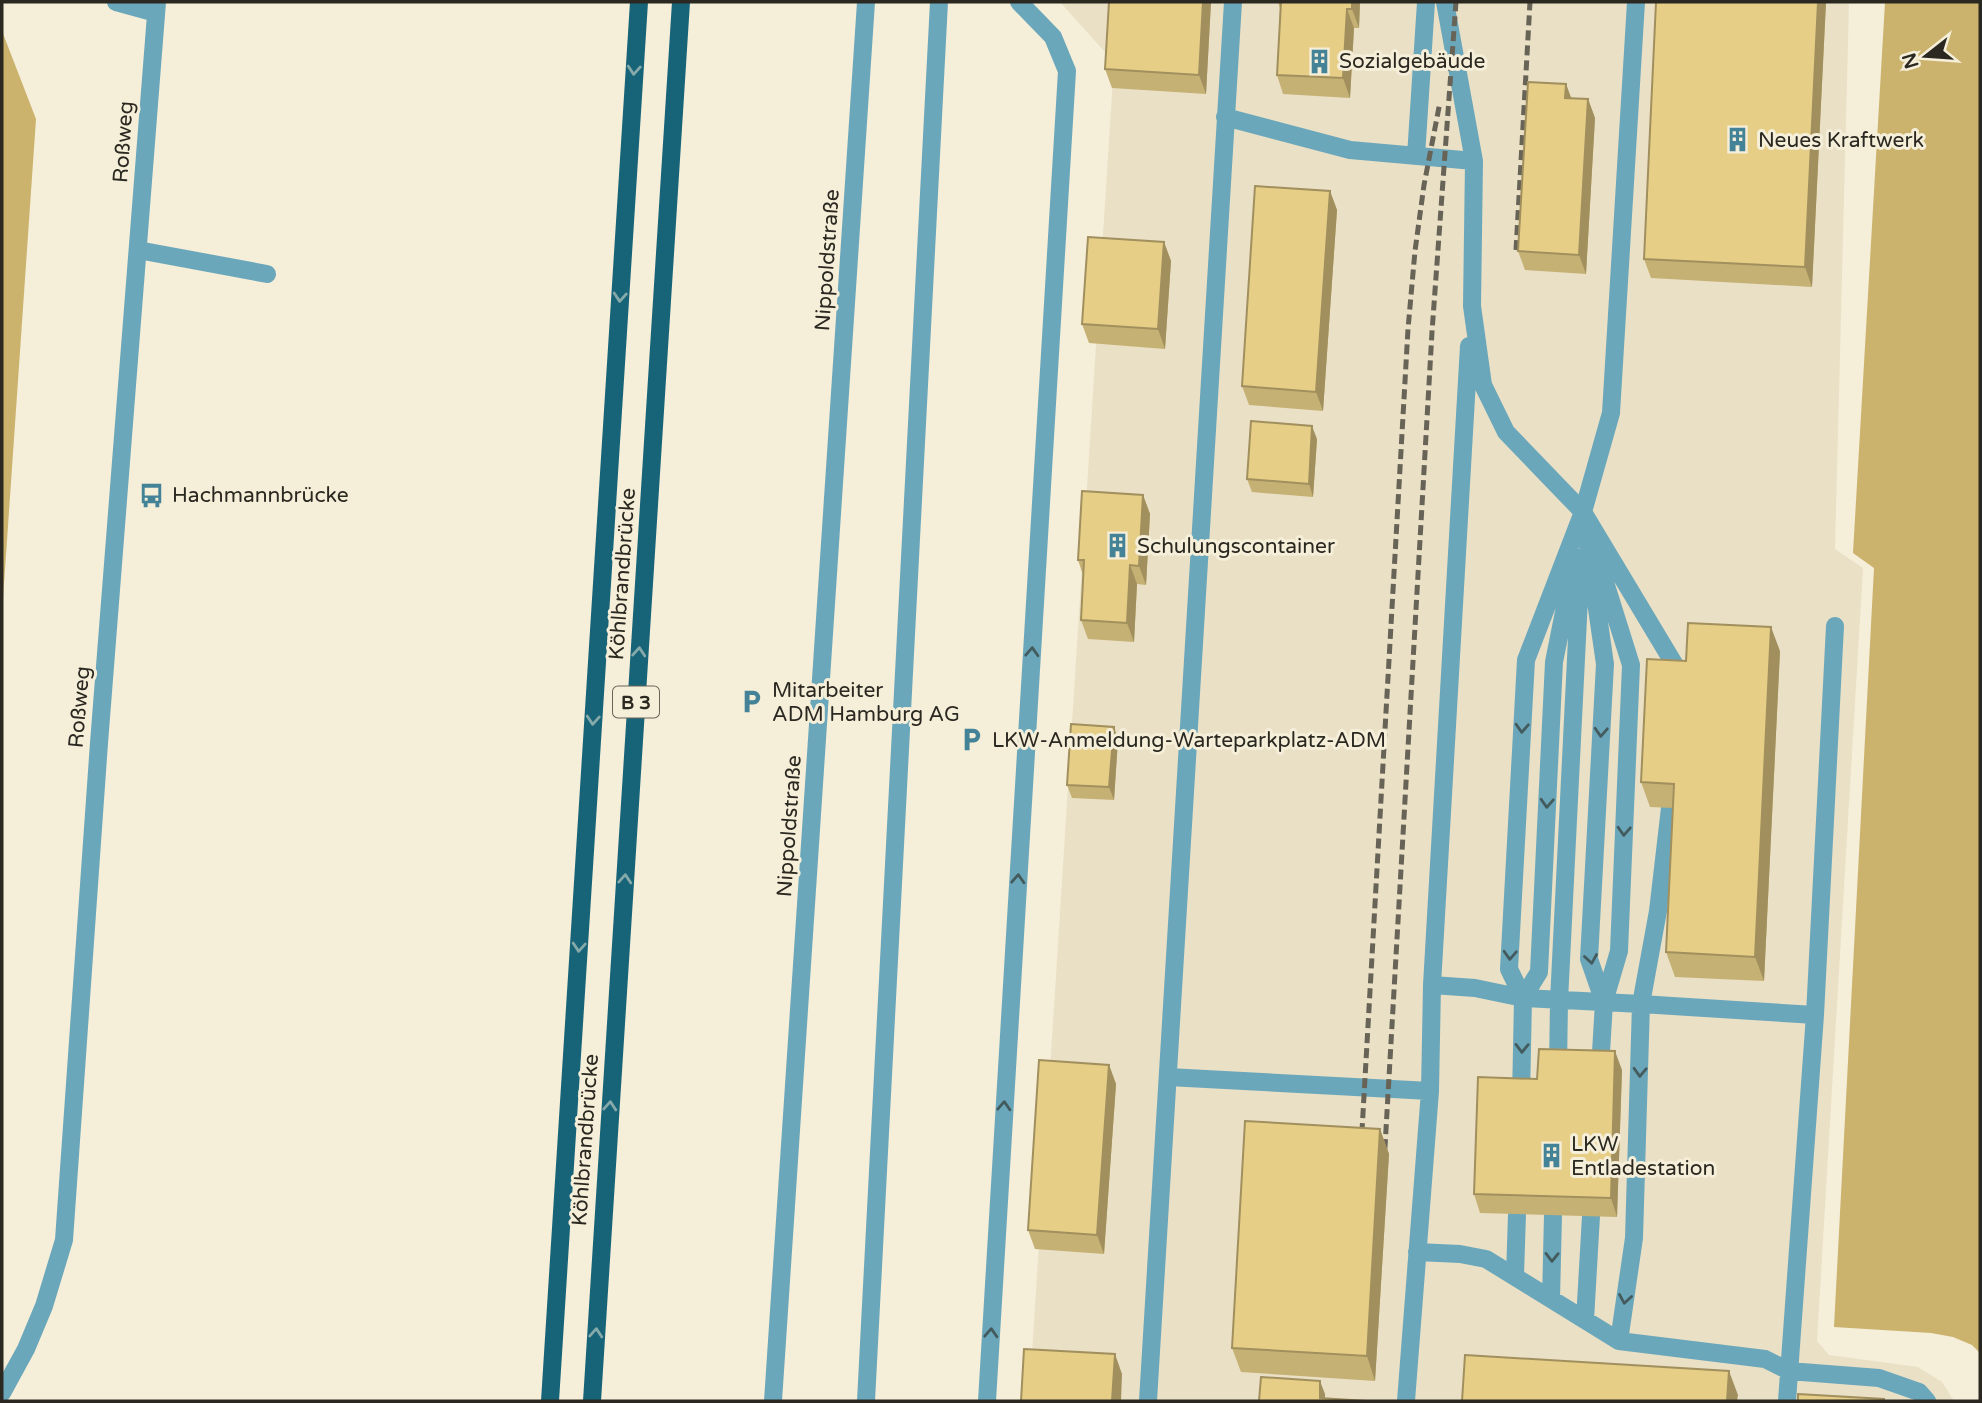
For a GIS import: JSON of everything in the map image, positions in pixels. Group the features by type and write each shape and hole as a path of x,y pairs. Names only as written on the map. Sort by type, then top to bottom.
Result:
{"main road":[{"name":"Köhlbrandbrücke","path":"550,1401 639,2"},
{"name":"Köhlbrandbrücke","path":"592,1401 681,2"}],"street":[{"name":"Roßweg","path":"2,1393 26,1349 44,1306 64,1240 98,756 156,7 116,2"},
{"name":"Nippoldstraße","path":"774,1401 866,2"},
{"path":"866,1401 939,2"},
{"path":"986,1401 1067,71 1053,37 1019,2"},
{"path":"1147,1401 1233,2"},
{"path":"1416,156 1426,2"},
{"path":"1406,1401 1430,1091 1432,985 1472,306 1474,161 1445,2"},
{"path":"1523,999 1539,972 1554,662 1583,512 1611,413 1636,2"},
{"path":"1225,117 1350,150 1474,161"},
{"path":"138,250 267,274"},
{"path":"1472,306 1483,385 1506,432 1583,512 1676,675"},
{"path":"1521,1098 1523,999 1509,969 1526,660 1583,512"},
{"path":"1558,1068 1583,512"},
{"path":"1583,512 1605,664 1589,959 1604,1002"},
{"path":"1583,512 1631,665 1619,951 1604,1002 1600,1069"},
{"path":"1787,1401 1815,1015 1835,626"},
{"path":"1619,1341 1634,1238 1641,1004 1658,911 1670,808"},
{"path":"1432,985 1475,988 1523,999 1815,1015"},
{"path":"1168,1077 1430,1091"},
{"path":"1516,1276 1517,1214"},
{"path":"1551,1299 1553,1215"},
{"path":"1585,1320 1591,1216"},
{"path":"1417,1252 1460,1254 1486,1259 1619,1341 1765,1359 1789,1371 1879,1378 1919,1392 1927,1401"}],"shaded area":[{"path":"1060,2 1849,2 1835,549 1863,568 1817,1341 1829,1355 1918,1367 1942,1382 1954,1401 1029,1401 1114,62"},
{"path":"1885,2 1980,2 1980,1353 1972,1345 1953,1337 1931,1333 1834,1327 1874,568 1853,553"},
{"path":"2,31 36,119 2,613"}],"building":[{"path":"1109,2 1203,2 1199,75 1105,69"},
{"name":"Sozialgebäude","path":"1281,2 1352,2 1352,9 1347,9 1343,78 1277,75"},
{"name":"Neues Kraftwerk","path":"1656,2 1818,2 1805,267 1644,259"},
{"path":"1528,82 1566,84 1565,98 1588,99 1579,255 1518,251"},
{"path":"1255,186 1330,191 1316,392 1242,386"},
{"path":"1088,237 1164,242 1158,329 1082,324"},
{"path":"1251,421 1312,426 1309,484 1247,479"},
{"name":"Schulungscontainer","path":"1082,491 1143,495 1139,566 1130,565 1127,623 1081,620 1084,560 1078,560"},
{"path":"1688,623 1771,627 1755,957 1666,952 1674,784 1641,782 1647,659 1686,661"},
{"path":"1071,724 1114,727 1109,787 1067,785"},
{"name":"LKW Entladestation","path":"1539,1049 1615,1051 1611,1198 1474,1194 1478,1077 1537,1079"},
{"path":"1039,1060 1109,1065 1097,1235 1028,1230"},
{"path":"1245,1121 1380,1129 1367,1356 1232,1348"},
{"path":"1024,1349 1115,1354 1112,1401 1021,1401"},
{"path":"1465,1355 1729,1371 1727,1401 1462,1401"},
{"path":"1261,1377 1320,1381 1320,1398 1367,1401 1259,1401"},
{"path":"1798,1394 1884,1399 1884,1401 1798,1401"}],"railway":[{"path":"1384,1164 1432,332 1456,2"},
{"path":"1516,250 1530,2"},
{"path":"1361,1148 1408,329 1424,185 1440,102"}],"place":[{"name":"Sozialgebäude","path":"1319,61"},
{"name":"Neues Kraftwerk","path":"1738,140"},
{"name":"Hachmannbrücke","path":"152,495"},
{"name":"Schulungscontainer","path":"1117,546"},
{"name":"Mitarbeiter ADM Hamburg AG","path":"752,702"},
{"name":"LKW-Anmeldung-Warteparkplatz-ADM","path":"972,740"},
{"name":"LKW Entladestation","path":"1551,1156"}]}
